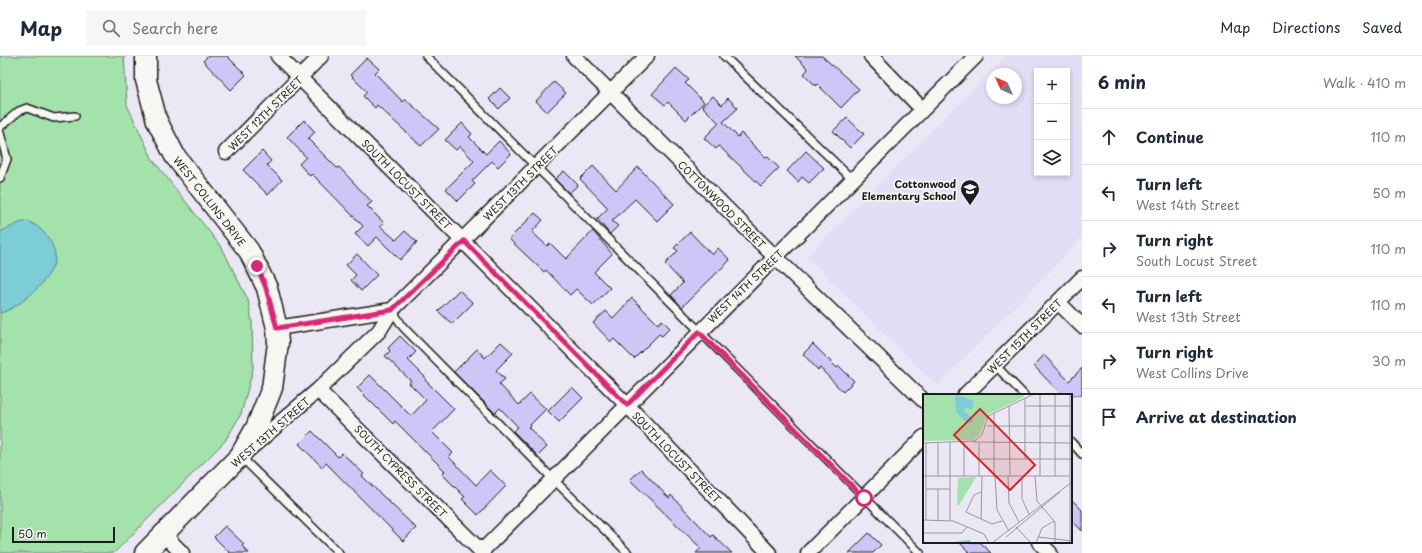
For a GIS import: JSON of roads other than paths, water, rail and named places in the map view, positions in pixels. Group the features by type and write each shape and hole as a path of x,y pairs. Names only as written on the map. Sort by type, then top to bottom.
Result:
{"main road":[{"name":"WEST COLLINS DRIVE","path":"146,56 146,80 156,121 175,156 249,252 266,288 277,328 278,343 272,388 256,428 240,456"},
{"name":"WEST 13TH STREET","path":"146,553 240,456"}],"street":[{"name":"SOUTH LOCUST STREET","path":"278,56 627,405 769,553"},
{"name":"WEST 12TH STREET","path":"226,152 321,56"},
{"name":"COTTONWOOD STREET","path":"574,56 775,257 923,400"},
{"name":"WEST 13TH STREET","path":"240,456 318,390 379,331 392,310 464,241 647,56"},
{"path":"870,56 922,109"},
{"name":"WEST 14TH STREET","path":"483,552 552,480 699,332 976,56"},
{"name":"WEST 15TH STREET","path":"966,394 1082,278"},
{"path":"1058,302 1082,326"},
{"path":"277,328 392,310"},
{"name":"SOUTH CYPRESS STREET","path":"318,390 483,552"},
{"path":"808,553 923,437"},
{"path":"164,535 182,553"},
{"path":"1040,543 1050,553"}],"lane":[{"path":"426,56 920,553"},
{"path":"724,56 852,179"},
{"path":"0,128 19,111 27,108 54,118 75,116"},
{"path":"0,132 6,159 0,178"},
{"path":"392,310 403,327 552,480 628,553"},
{"path":"995,365 1023,394"},
{"path":"1072,443 1082,454"},
{"path":"240,456 339,553"}],"water":[{"path":"28,221 46,234 54,249 54,262 44,281 26,299 0,313 0,232 19,223"}],"place":[{"name":"Cottonwood Elementary School","path":"970,206"}]}
